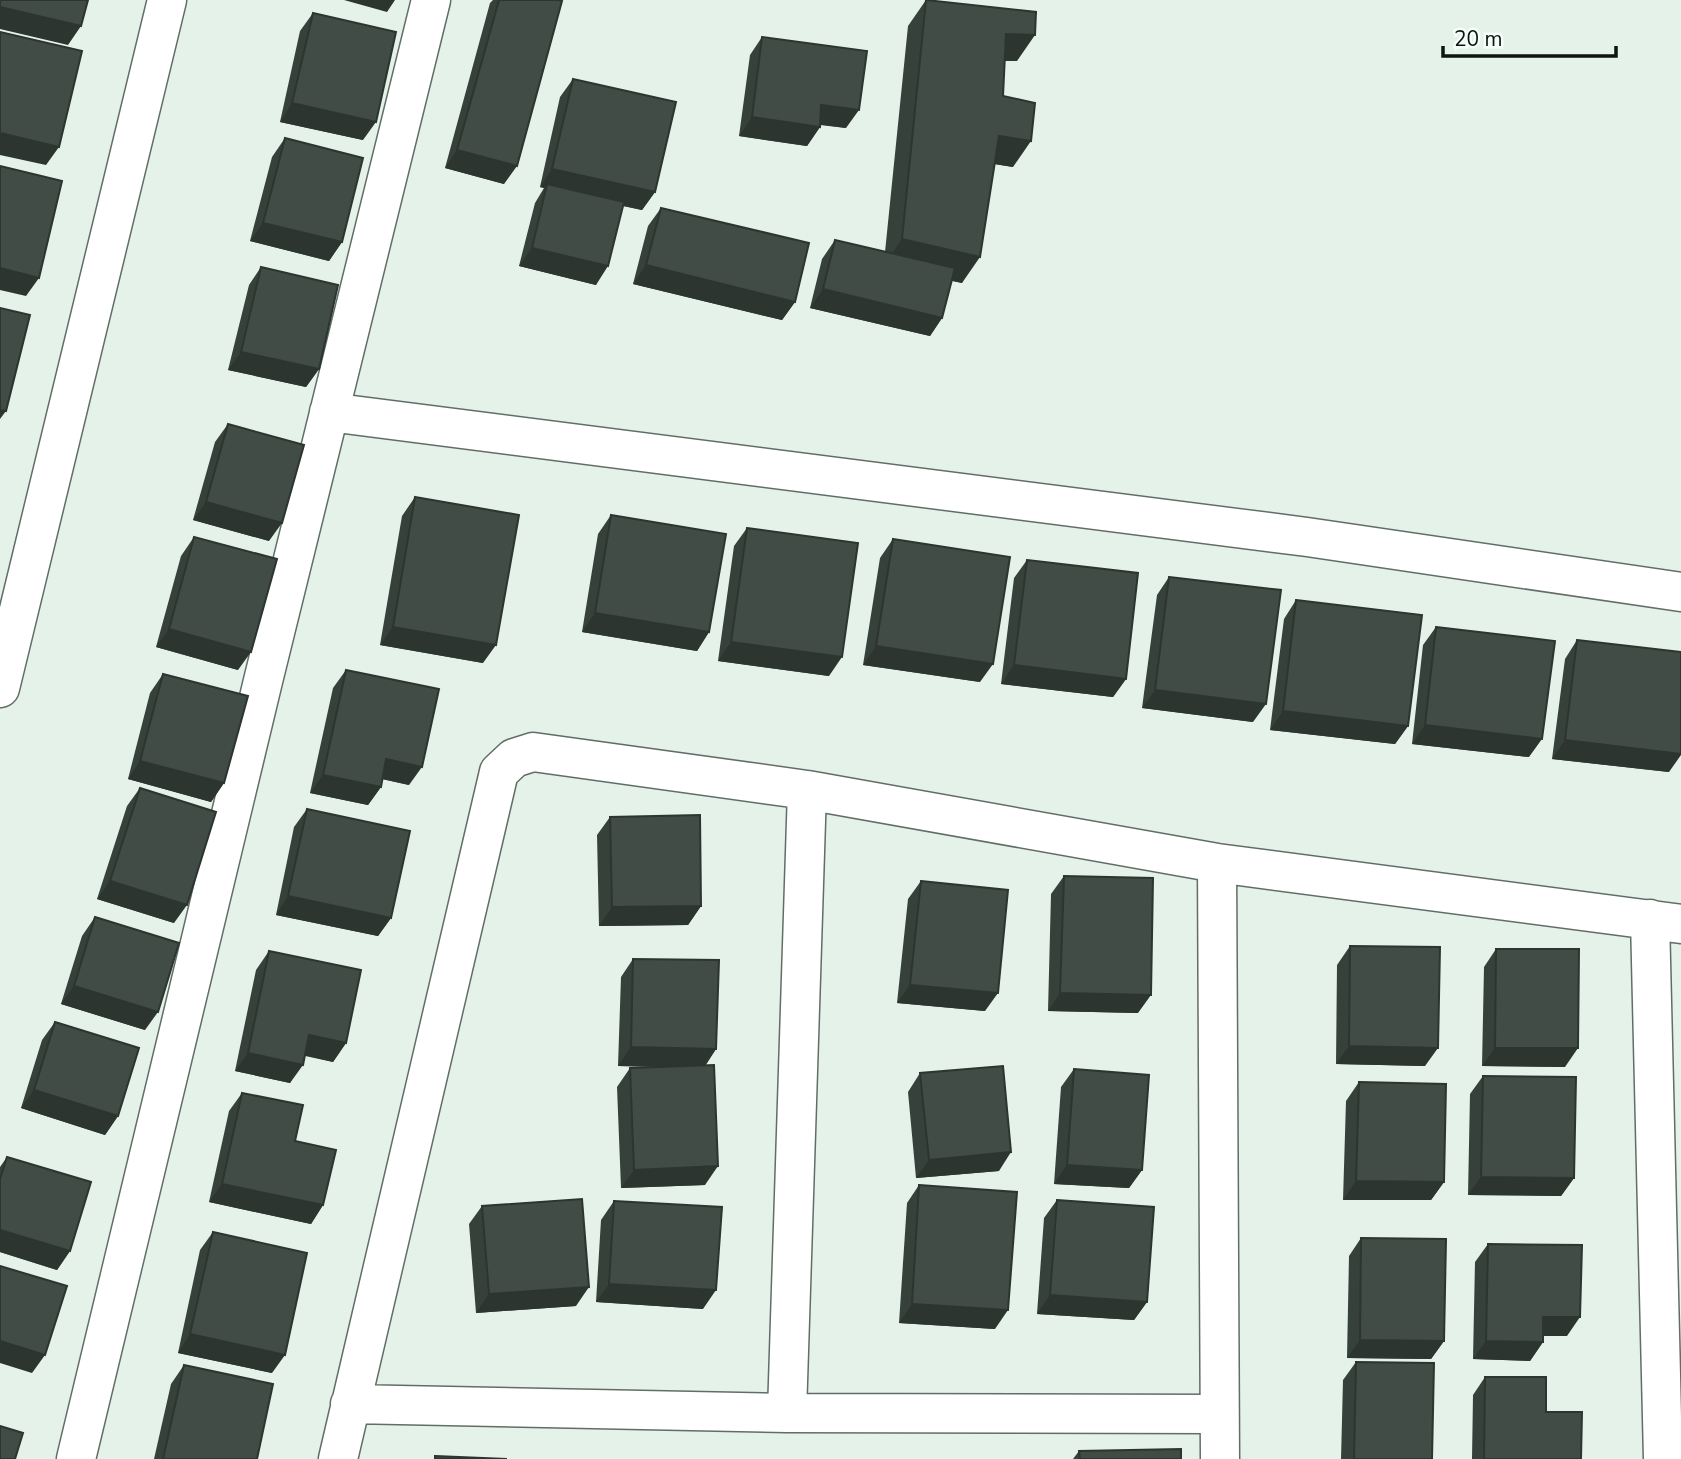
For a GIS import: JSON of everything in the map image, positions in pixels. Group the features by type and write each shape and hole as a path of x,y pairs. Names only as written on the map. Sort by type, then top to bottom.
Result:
{"street":[{"path":"0,688 167,0"},
{"path":"76,1459 431,0"},
{"path":"329,412 1307,537 1681,592"},
{"path":"338,1459 499,772 514,758 533,752 807,790 1217,863 1666,922 1663,1459"},
{"path":"787,1413 807,790"},
{"path":"1217,863 1220,1459"},
{"path":"350,1404 787,1413 1218,1414"}],"building":[{"path":"0,0 88,0 81,26 0,7"},
{"path":"499,0 562,1 517,166 457,150"},
{"path":"926,0 1036,12 1035,35 1006,34 1003,96 1035,103 1031,141 999,136 980,257 902,239"},
{"path":"313,13 396,32 376,122 292,103"},
{"path":"0,32 82,51 59,147 0,133"},
{"path":"762,37 867,51 859,110 821,105 820,127 752,117"},
{"path":"573,79 676,102 655,192 552,169"},
{"path":"285,138 363,158 342,242 263,223"},
{"path":"0,166 62,181 39,278 0,268"},
{"path":"547,184 624,202 608,266 532,248"},
{"path":"661,208 809,243 795,302 646,265"},
{"path":"835,240 955,268 942,318 823,289"},
{"path":"261,267 338,285 319,369 241,352"},
{"path":"0,308 30,315 6,411 0,410"},
{"path":"228,424 304,445 282,523 206,502"},
{"path":"415,497 519,515 496,645 393,627"},
{"path":"611,515 726,534 709,632 595,613"},
{"path":"747,528 858,543 842,657 731,642"},
{"path":"194,537 277,559 251,652 169,629"},
{"path":"893,539 1010,557 993,664 876,646"},
{"path":"1027,560 1138,573 1126,679 1014,665"},
{"path":"1169,577 1281,590 1266,704 1155,690"},
{"path":"1296,600 1422,615 1408,726 1283,711"},
{"path":"1436,627 1555,641 1542,739 1425,725"},
{"path":"1577,640 1681,652 1681,754 1565,740"},
{"path":"346,670 439,689 422,767 386,759 381,787 323,775"},
{"path":"163,674 248,696 224,783 140,761"},
{"path":"140,788 216,812 187,905 110,881"},
{"path":"307,809 410,831 391,918 288,896"},
{"path":"700,815 701,906 612,907 610,817"},
{"path":"1064,876 1153,878 1151,995 1060,993"},
{"path":"921,881 1008,890 998,993 910,985"},
{"path":"95,917 179,943 158,1012 74,986"},
{"path":"1350,946 1440,947 1438,1048 1349,1046"},
{"path":"1496,949 1579,949 1578,1048 1495,1048"},
{"path":"269,951 361,970 346,1043 309,1035 303,1065 248,1053"},
{"path":"633,959 719,960 716,1049 631,1047"},
{"path":"55,1022 139,1048 118,1116 34,1090"},
{"path":"714,1065 718,1166 634,1170 630,1068"},
{"path":"1003,1066 1011,1152 929,1160 920,1073"},
{"path":"1074,1069 1149,1075 1142,1170 1067,1165"},
{"path":"1483,1076 1576,1077 1574,1178 1481,1177"},
{"path":"1359,1082 1446,1084 1444,1182 1356,1181"},
{"path":"242,1093 303,1105 295,1141 336,1150 323,1205 222,1184"},
{"path":"7,1157 91,1182 70,1251 0,1230 0,1179"},
{"path":"919,1185 1017,1192 1008,1310 912,1304"},
{"path":"582,1199 589,1287 489,1294 482,1206"},
{"path":"1057,1200 1154,1207 1147,1302 1050,1295"},
{"path":"614,1201 722,1207 716,1290 609,1284"},
{"path":"213,1232 307,1253 285,1355 190,1334"},
{"path":"1361,1238 1446,1239 1444,1341 1360,1340"},
{"path":"1488,1244 1582,1245 1580,1317 1543,1317 1543,1342 1486,1341"},
{"path":"0,1266 67,1286 45,1355 0,1341"},
{"path":"1356,1362 1434,1363 1432,1459 1354,1459"},
{"path":"184,1365 273,1384 257,1459 163,1459"},
{"path":"1485,1377 1546,1377 1546,1412 1582,1412 1581,1459 1484,1459"},
{"path":"0,1426 23,1433 15,1459 0,1459"},
{"path":"1181,1449 1181,1459 1080,1459 1079,1451"},
{"path":"435,1456 507,1459 435,1459"}]}
